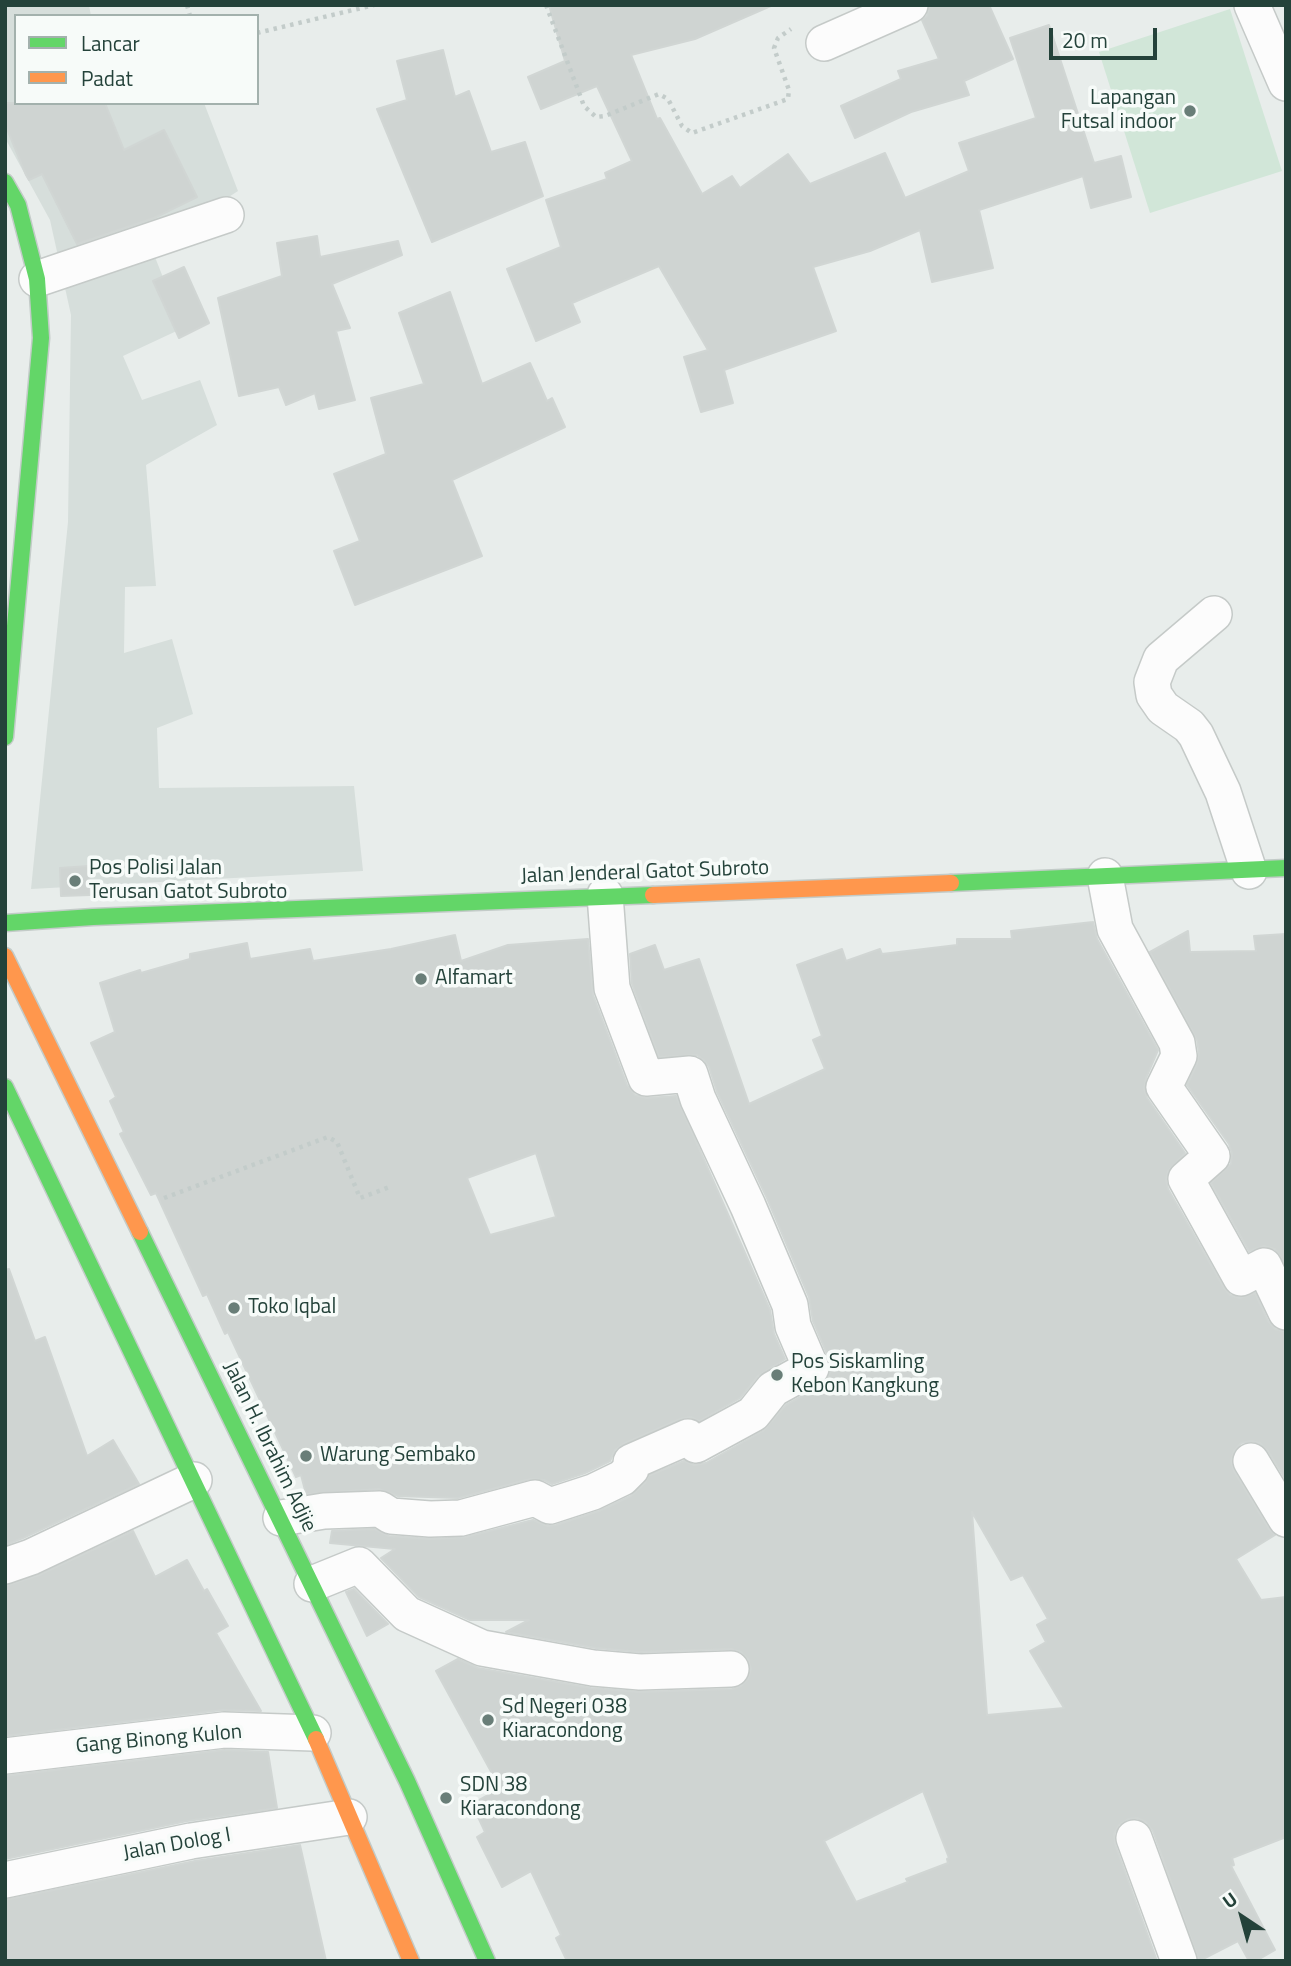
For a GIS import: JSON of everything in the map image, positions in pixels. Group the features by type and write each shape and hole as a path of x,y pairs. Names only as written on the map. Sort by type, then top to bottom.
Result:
{"main road":[{"path":"5,182 18,205 37,279 41,338 5,737"},
{"name":"Jalan Jenderal Gatot Subroto","path":"5,923 80,917 1249,872 1286,868"},
{"name":"Jalan H. Ibrahim Adjie","path":"5,956 281,1518 407,1781 487,1961"},
{"path":"5,1087 313,1733 411,1961"}],"street":[{"path":"812,39 910,5"},
{"path":"1252,5 1286,83"},
{"path":"37,279 226,215"},
{"path":"1214,614 1161,659 1152,682 1154,695 1163,708 1189,726 1196,735 1223,792 1249,872"},
{"path":"1105,876 1115,929 1177,1043 1180,1056 1164,1087 1212,1156 1186,1179 1241,1278 1264,1266 1286,1312"},
{"path":"281,1518 324,1511 380,1509 391,1516 461,1518 535,1498 550,1506 593,1492 622,1478 631,1469 631,1462 688,1437 696,1445 753,1414 773,1389 811,1368 793,1326 790,1306 748,1206 698,1099 690,1074 646,1078 612,988 605,895"},
{"path":"1251,1461 1286,1519"},
{"path":"5,1566 31,1557 194,1479"},
{"path":"312,1584 359,1565 407,1614 482,1648 593,1668 640,1672 731,1669"},
{"name":"Gang Binong Kulon","path":"5,1756 224,1730 313,1733"},
{"name":"Jalan Dolog I","path":"5,1880 177,1844 349,1817"},
{"path":"1134,1839 1179,1961"}],"path":[{"path":"259,33 374,5"},
{"path":"546,5 583,106 596,117 605,116 659,94 668,99 682,126 692,133 788,99 789,90 774,48 778,38 795,28 812,39"},
{"path":"131,1210 328,1137 337,1142 360,1198 391,1186"}],"shaded area":[{"path":"5,5 89,5 91,14 14,14 14,105 205,105 238,191 151,247 183,328 123,356 142,400 200,380 217,425 146,465 156,586 125,587 124,653 172,639 193,714 157,728 159,788 354,786 363,871 31,889 68,522 71,315 50,220 5,138"}],"green space":[{"name":"Lapangan Futsal indoor","path":"1230,9 1282,171 1150,213 1099,52"}],"building":[{"path":"549,5 773,5 695,39 631,55 657,119 660,118 702,194 732,176 740,188 788,154 810,184 885,153 905,198 969,171 959,143 1036,118 1010,38 1049,25 1094,163 1121,156 1131,197 1091,208 1083,176 979,210 993,268 932,282 920,230 870,251 813,267 836,331 724,370 733,403 701,412 684,357 708,350 659,266 572,303 580,322 536,341 507,269 561,247 546,200 607,179 605,173 632,161 597,86 541,109 528,77 565,61"},
{"path":"930,5 989,5 1013,59 964,81 969,95 911,112 855,138 841,106 901,79 898,71 939,59 922,20 927,16"},
{"path":"443,50 455,97 469,91 491,152 525,142 543,196 432,242 377,109 407,100 397,61"},
{"path":"5,103 106,105 124,150 164,130 197,197 154,218 77,244 42,174 29,180 26,175 5,124"},
{"path":"317,236 320,257 398,241 402,255 332,284 350,328 336,331 355,400 319,409 315,393 286,405 279,387 239,396 218,298 282,276 277,243"},
{"path":"184,267 209,323 179,338 153,281"},
{"path":"450,292 482,384 530,363 547,401 552,398 565,427 452,480 482,556 355,605 334,551 360,541 334,474 386,454 371,398 424,384 399,313"},
{"name":"Pos Polisi Jalan Terusan Gatot Subroto","path":"89,866 90,895 61,896 60,868"},
{"path":"1093,922 1097,939 1158,1050 1144,1089 1147,1098 1185,1153 1168,1171 1168,1189 1224,1288 1230,1295 1240,1298 1255,1293 1268,1321 1275,1329 1286,1332 1286,1480 1260,1443 1241,1443 1234,1451 1231,1461 1234,1471 1275,1535 1236,1559 1261,1600 1286,1597 1286,1837 1232,1858 1234,1865 1231,1866 1275,1950 1256,1961 1249,1961 1238,1941 1199,1961 1153,1831 1146,1822 1137,1818 1128,1819 1119,1825 1114,1834 1115,1844 1157,1961 567,1961 556,1938 561,1935 531,1871 502,1887 477,1837 485,1832 472,1804 500,1788 436,1671 458,1659 478,1668 591,1688 640,1692 732,1689 741,1686 748,1679 751,1669 748,1659 741,1652 731,1649 641,1652 596,1648 506,1632 529,1620 470,1620 419,1597 381,1558 395,1549 330,1543 332,1531 374,1529 389,1536 431,1539 466,1537 533,1520 548,1526 556,1525 599,1511 631,1496 645,1483 648,1476 684,1461 694,1465 706,1463 763,1431 786,1405 821,1386 828,1378 830,1361 813,1321 809,1297 767,1198 717,1092 709,1067 697,1055 659,1057 632,984 630,954 655,945 664,970 699,959 749,1104 825,1069 813,1040 822,1036 797,965 842,949 846,961 880,949 882,954 957,945 957,939 1012,939 1011,931","holes":["972,1512 1011,1580 1023,1575 1048,1619 1037,1625 1046,1642 1030,1651 1064,1708 987,1715","923,1791 949,1858 948,1863 856,1902 824,1841"]},
{"path":"1188,931 1190,952 1256,951 1254,936 1286,934 1286,1265 1275,1249 1264,1246 1249,1251 1211,1183 1231,1164 1232,1153 1229,1144 1187,1085 1197,1064 1197,1040 1150,952"},
{"path":"455,935 461,961 508,945 588,939 593,995 627,1085 635,1095 647,1098 676,1096 770,1310 774,1334 785,1359 758,1376 740,1398 699,1421 691,1417 680,1419 623,1444 615,1450 610,1461 552,1484 544,1480 530,1479 458,1498 398,1496 379,1489 306,1494 301,1475 296,1477 228,1332 225,1334 207,1294 203,1296 156,1193 151,1195 120,1134 124,1132 110,1101 116,1097 91,1043 115,1032 100,983 140,970 141,973 190,959 190,954 247,943 250,959 310,949 313,961 391,949","holes":["536,1153 556,1217 490,1235 467,1178"]},
{"path":"9,1269 35,1341 45,1337 87,1456 113,1440 139,1484 5,1545 5,1270"},
{"path":"133,1531 155,1577 187,1560 228,1626 216,1633 261,1711 222,1710 5,1736 5,1586 39,1575"},
{"path":"354,1589 388,1624 367,1636 346,1592"},
{"path":"225,1750 268,1752 277,1808 187,1821 5,1859 5,1776"},
{"path":"300,1845 326,1961 5,1961 5,1900 195,1861"}],"traffic: fast":[{"path":"5,182 18,205 37,279 41,338 5,737"},
{"path":"951,883 1286,868"},
{"path":"5,923 93,917 653,895"},
{"path":"5,1087 316,1739"},
{"path":"140,1232 407,1781 487,1961"}],"traffic: slow":[{"path":"653,895 951,883"},
{"path":"5,956 140,1232"},
{"path":"316,1739 411,1961"}],"place":[{"name":"Lapangan Futsal indoor","path":"1190,111"},
{"name":"Pos Polisi Jalan Terusan Gatot Subroto","path":"75,881"},
{"name":"Alfamart","path":"421,979"},
{"name":"Toko Iqbal","path":"234,1308"},
{"name":"Pos Siskamling Kebon Kangkung","path":"777,1375"},
{"name":"Warung Sembako","path":"306,1456"},
{"name":"Sd Negeri 038 Kiaracondong","path":"488,1720"},
{"name":"SDN 38 Kiaracondong","path":"446,1798"}]}
